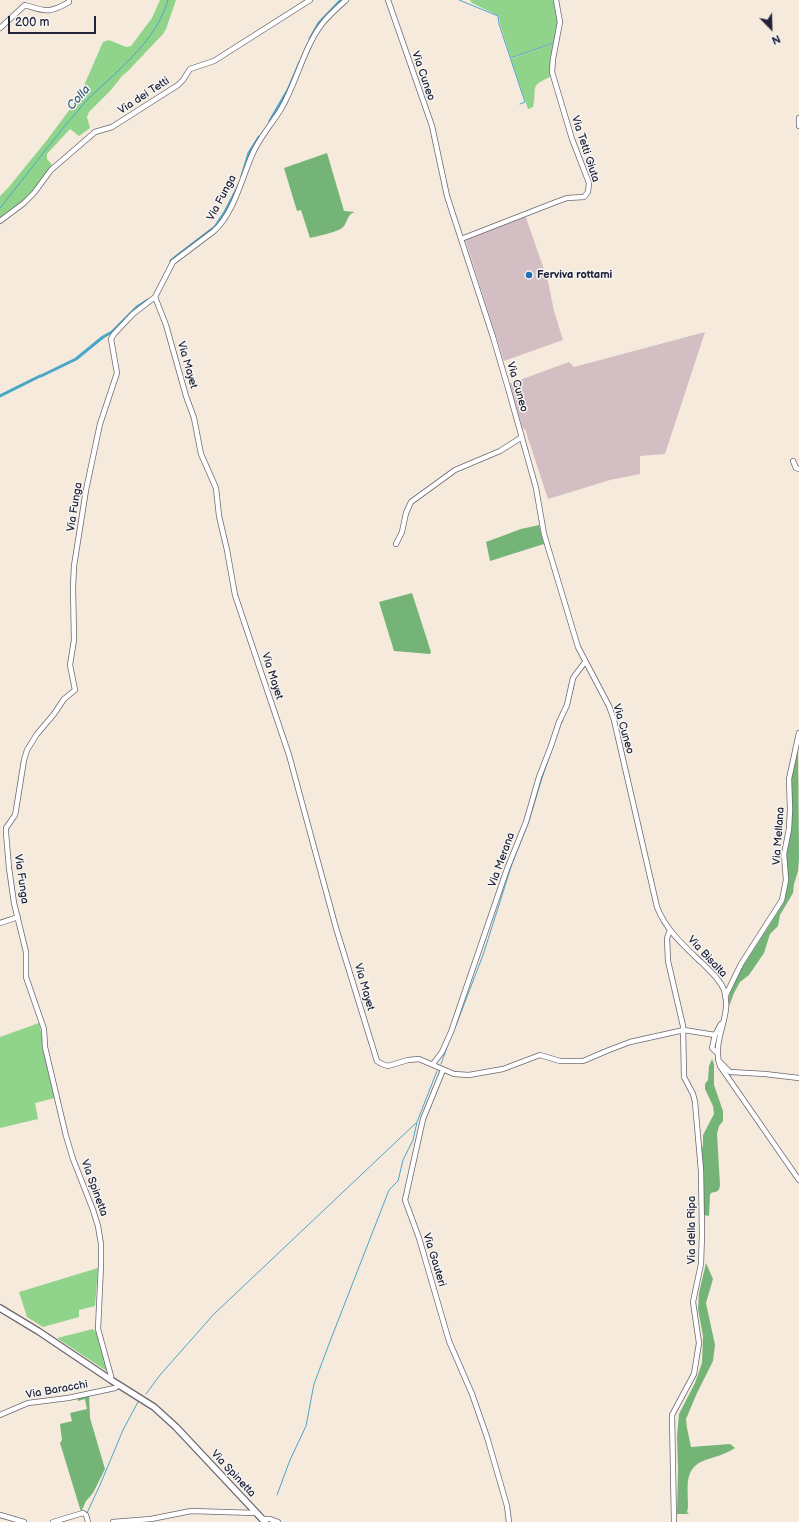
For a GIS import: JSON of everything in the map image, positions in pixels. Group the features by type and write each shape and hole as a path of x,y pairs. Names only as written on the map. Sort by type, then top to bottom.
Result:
{"main road":[{"name":"Via Spinetta","path":"0,1308 38,1331 166,1416 263,1521"}],"street":[{"name":"Via dei Tetti","path":"0,221 34,194 50,170 95,132 112,127 178,85 190,69 214,62 310,0"},
{"name":"Via Funga","path":"52,1074 44,1029 27,982 26,952 9,868 6,830 15,815 24,760 29,746 64,698 75,690 70,665 74,640 74,566 86,490 100,424 118,373 111,339 133,314 155,297 173,262 216,229 220,224 241,186 254,149 281,109 314,37 322,24 346,0"},
{"name":"Via Cuneo","path":"388,0 432,126 448,200 493,337 536,488 544,534 578,647 611,713 627,777"},
{"name":"Via Tetti Giuta","path":"461,239 567,198 584,196 588,192 589,183 572,139 552,72 560,22 556,0"},
{"path":"0,28 16,14 22,6 25,5 40,10 48,10 59,8 69,1"},
{"path":"799,118 799,126"},
{"name":"Via Mayet","path":"155,297 166,325 186,396 194,418 201,454 216,488 219,516 235,595 289,755 336,928 377,1060 388,1066 408,1060 419,1059 433,1064"},
{"path":"396,544 402,532 406,513 411,502 455,470 500,451 522,437"},
{"path":"793,461 796,468 799,470"},
{"name":"Via Merana","path":"433,1064 442,1052 452,1032 506,869 526,822 538,777 567,705 573,678 585,662"},
{"name":"Via Mellana","path":"726,997 741,964 782,900 786,880 784,854 789,829 789,779 799,733"},
{"name":"Via Bisalta","path":"627,777 657,907 664,922 670,930 723,987 726,997"},
{"path":"0,923 18,917"},
{"name":"Via della Ripa","path":"670,930 667,938 668,961 683,1026 684,1077 693,1094 694,1102 700,1171 702,1233 701,1264 694,1302 699,1338 696,1367 694,1374 672,1415 674,1522"},
{"path":"726,997 726,1010 717,1053 718,1059 723,1070 799,1180"},
{"path":"717,1053 712,1048 715,1035 723,1022"},
{"path":"433,1064 443,1070 459,1075 477,1074 503,1069 540,1055 560,1061 583,1061 630,1042 682,1031 715,1035"},
{"path":"718,1059 730,1072 736,1089"},
{"name":"Via Gauteri","path":"443,1070 423,1119 405,1200 449,1342 472,1394 487,1437 507,1506 509,1522"},
{"path":"730,1072 799,1078"},
{"name":"Via Spinetta","path":"52,1074 66,1136 98,1226 101,1244 98,1329 111,1380"},
{"name":"Via Baracchi","path":"0,1415 22,1405 75,1397 115,1388 119,1385"},
{"path":"113,1522 151,1519 191,1511 256,1513"},
{"path":"53,1522 82,1513 86,1515 88,1522"},
{"path":"0,1515 24,1522"},
{"path":"263,1521 270,1519 278,1522"}],"shaded area":[{"path":"525,215 548,281 554,311 563,340 504,361 465,239"},
{"path":"705,332 665,454 640,456 640,474 610,480 548,499 509,384 569,362 574,367"}],"green space":[{"path":"160,0 176,0 163,34 89,112 87,117 90,128 79,136 70,129 47,154 47,159 53,166 34,191 23,202 0,219 0,196 47,140 79,97 103,42 109,40 126,47 131,46 152,18"},
{"path":"470,0 555,0 558,19 554,42 511,58 500,24 499,16 472,3"},
{"path":"554,43 552,76 536,85 533,107 528,109 511,59"},
{"path":"327,153 344,211 355,212 349,216 342,228 310,238 301,210 297,211 284,168"},
{"path":"539,525 544,544 490,561 486,542 521,529"},
{"path":"412,593 431,652 430,654 394,651 379,602"},
{"path":"798,746 799,858 798,871 793,893 780,915 778,926 770,934 764,953 749,975 740,982 727,1012 730,992 738,974 783,904 787,886 786,854 790,784"},
{"path":"39,1023 55,1098 35,1103 38,1119 0,1128 0,1037"},
{"path":"712,1059 714,1064 714,1085 723,1111 723,1121 719,1126 717,1134 720,1185 719,1190 711,1193 710,1195 709,1216 704,1215 704,1188 701,1152 703,1135 714,1114 713,1106 705,1089 705,1084 708,1080 709,1066"},
{"path":"706,1263 713,1279 706,1303 715,1345 713,1361 686,1419 687,1428 691,1447 730,1444 735,1448 697,1464 688,1479 687,1512 689,1514 677,1514 677,1436 679,1414 695,1383 702,1363 703,1336 698,1309 699,1293"},
{"path":"98,1268 95,1306 79,1310 79,1317 43,1327 27,1317 19,1292"},
{"path":"93,1329 96,1332 108,1372 57,1338"},
{"path":"89,1395 90,1418 105,1469 93,1493 86,1501 81,1512 60,1443 62,1440 60,1424 72,1421 70,1413 87,1409 85,1399 78,1401 77,1398"}],"waterway":[{"name":"Colla","path":"0,208 53,140 86,101 143,45 161,19 168,0"},
{"path":"310,39 319,23 341,0"},
{"path":"459,0 498,16 499,24 525,102 520,104"},
{"path":"511,58 553,43"},
{"path":"270,121 288,90 300,62"},
{"path":"242,176 249,153 259,137"},
{"path":"171,261 215,227 225,212 239,185"},
{"path":"41,376 76,359 103,337 112,332 137,307 148,300"},
{"path":"0,396 40,376"},
{"path":"570,700 574,685"},
{"path":"560,726 563,720"},
{"path":"455,1028 483,955 512,864 529,821 559,729"},
{"path":"441,1064 451,1036"},
{"path":"277,1495 290,1460 306,1426 314,1384 329,1344 389,1190 398,1181 403,1160 413,1140 417,1122 437,1071"},
{"path":"146,1394 160,1375 214,1314 416,1123"},
{"path":"25,1320 35,1326"},
{"path":"87,1513 123,1430 139,1400"}],"place":[{"name":"Ferviva rottami","path":"529,275"}]}
